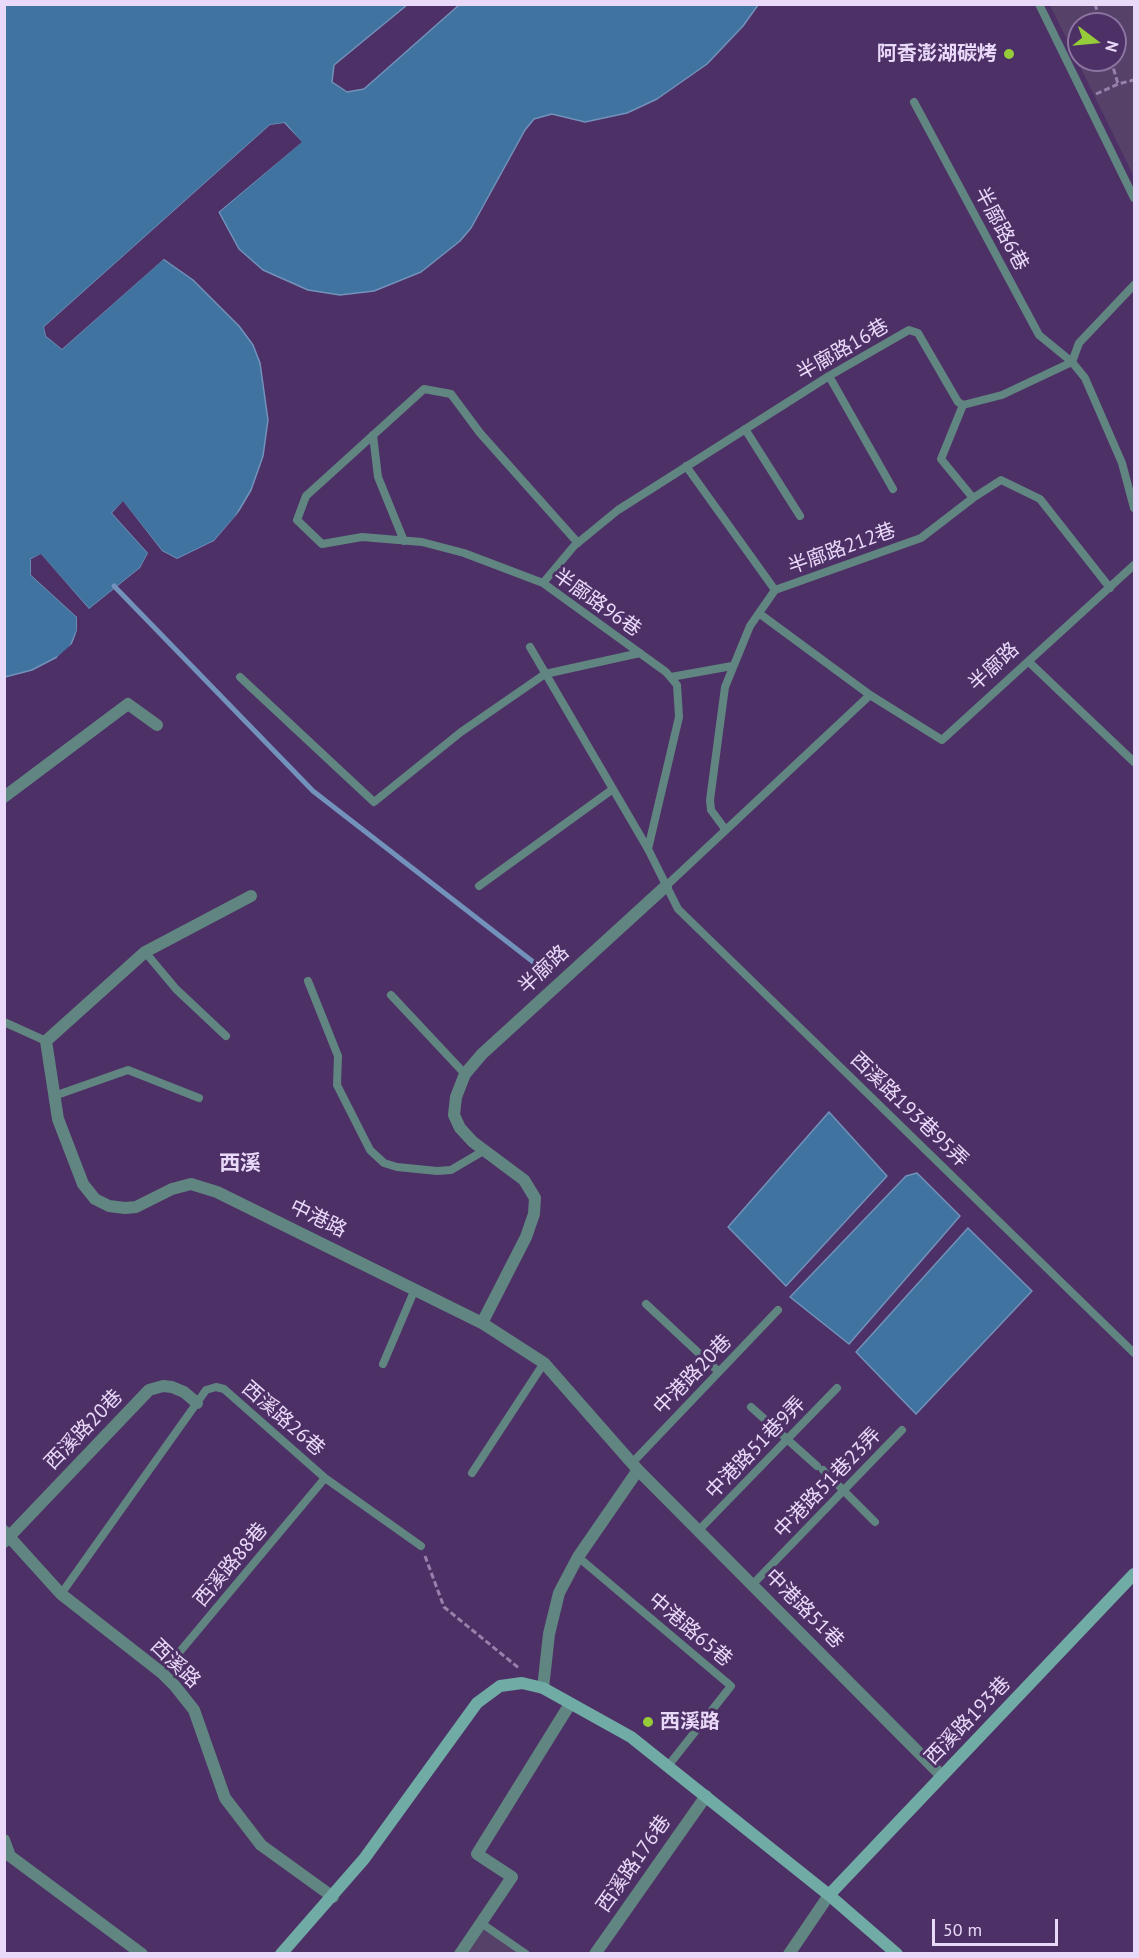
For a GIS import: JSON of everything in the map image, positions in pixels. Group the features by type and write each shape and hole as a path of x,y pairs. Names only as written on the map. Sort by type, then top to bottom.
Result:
{"street":[{"path":"4,797 128,704 157,725"},
{"name":"半廍路","path":"482,1323 526,1237 534,1214 535,1198 524,1180 460,1128 454,1115 456,1097 465,1074 482,1054 666,886"},
{"path":"46,1041 145,952 251,896"},
{"name":"中港路","path":"46,1041 58,1119 83,1184 95,1199 109,1206 136,1208 172,1189 191,1184 217,1192 482,1323 544,1363 635,1467"},
{"name":"西溪路20巷","path":"6,1536 149,1390 163,1386 172,1387 184,1392 197,1403"},
{"path":"543,1688 549,1634 559,1593 578,1557 635,1467"},
{"name":"中港路51巷","path":"635,1467 942,1776"},
{"name":"西溪路","path":"6,1536 61,1594 162,1673 194,1710 225,1798 261,1845 333,1898"},
{"name":"西溪路193巷","path":"829,1895 1134,1574"},
{"path":"281,1953 333,1898 364,1859 477,1703 500,1686 522,1683 543,1688 631,1737 829,1895 897,1953"},
{"path":"460,1953 512,1877 477,1854 570,1704"},
{"name":"西溪路176巷","path":"595,1953 706,1796"},
{"path":"4,1840 10,1856 142,1953"},
{"path":"789,1953 829,1895"}],"lane":[{"path":"1039,4 1134,198"},
{"name":"半廍路6巷","path":"914,102 1039,335 1072,362"},
{"path":"973,498 941,459 963,405 1002,395 1072,362 1079,343 1134,285"},
{"name":"半廍路16巷","path":"543,583 578,543 618,510 829,376 909,330 914,330 958,402 963,405"},
{"path":"1072,362 1084,378 1118,452 1134,508"},
{"path":"829,376 892,489"},
{"path":"404,541 378,477 373,435 424,389 451,394 480,433 578,543"},
{"path":"745,429 800,516"},
{"name":"半廍路96巷","path":"373,435 306,496 297,520 322,544 362,537 404,541 464,553 543,583 670,677"},
{"path":"686,466 775,590"},
{"name":"半廍路212巷","path":"725,829 711,810 710,800 725,687 750,626 775,590 921,538 973,498 1001,480 1040,499 1110,588"},
{"name":"半廍路","path":"760,614 870,695 942,740 1134,565"},
{"path":"530,647 648,849 666,886"},
{"path":"240,677 374,802 460,732 545,674 640,653"},
{"path":"1029,662 1134,762"},
{"path":"670,677 732,666"},
{"path":"648,849 679,717 678,685 670,677"},
{"name":"半廍路","path":"666,886 870,695"},
{"path":"479,886 613,789"},
{"name":"西溪路193巷95弄","path":"666,886 678,909 1134,1353"},
{"path":"145,952 176,989 226,1036"},
{"path":"308,981 338,1056 337,1085 370,1150 384,1163 397,1167 437,1171 451,1170 485,1150"},
{"path":"391,995 465,1074"},
{"path":"4,1022 46,1041"},
{"path":"54,1096 128,1070 200,1098"},
{"path":"383,1364 415,1290"},
{"path":"646,1304 719,1372"},
{"name":"中港路20巷","path":"635,1467 719,1372 778,1310"},
{"path":"472,1473 544,1363"},
{"name":"西溪路26巷","path":"61,1594 206,1390 216,1387 224,1389 325,1478 421,1546"},
{"name":"中港路51巷9弄","path":"698,1531 837,1388"},
{"path":"751,1407 820,1468 875,1522"},
{"name":"中港路51巷23弄","path":"752,1585 902,1430"},
{"name":"西溪路88巷","path":"162,1673 325,1478"},
{"name":"中港路65巷","path":"578,1557 731,1686 668,1766"},
{"path":"481,1923 526,1953"}],"path":[{"path":"1114,72 1118,84"},
{"path":"1086,99 1118,84 1134,80"},
{"path":"421,1546 444,1607 543,1688"}],"shaded area":[{"path":"1050,5 1134,5 1134,177 1083,72 1127,72 1127,12 1067,12 1067,40"},
{"path":"482,1929 518,1953 465,1954"}],"water":[{"path":"5,5 407,5 334,65 332,82 347,92 364,89 459,5 758,5 743,26 707,64 657,99 627,113 585,122 552,114 534,119 525,130 471,228 460,241 421,272 374,291 340,295 308,290 263,270 239,249 219,212 301,142 285,123 270,125 44,327 46,336 62,349 163,259 193,280 239,326 253,345 260,363 268,420 263,456 251,490 235,517 214,541 177,559 162,551 123,502 112,513 148,553 140,568 89,609 41,555 31,559 31,575 77,617 77,630 69,649 57,657 32,670 5,677"},
{"path":"829,1112 887,1176 786,1286 728,1227"},
{"path":"917,1173 960,1216 849,1344 790,1297 906,1176"},
{"path":"968,1228 1032,1291 916,1414 856,1352"}],"pier":[{"path":"284,123 302,142 216,214 217,209 297,141 283,126 271,128 48,328 49,334 62,345 161,257 166,257 62,349 46,336 44,327 270,125"},
{"path":"250,499 238,519 216,543 177,562 159,553 122,506 116,513 151,554 142,570 89,612 40,558 34,561 34,574 79,616 80,631 75,645 59,660 57,657 73,643 77,630 77,617 31,575 31,559 41,554 89,609 140,568 148,553 112,513 123,501 162,551 177,559 214,541"}],"waterway":[{"path":"114,586 313,791 541,968"}],"place":[{"name":"阿香澎湖碳烤","path":"1009,54"},
{"name":"西溪路","path":"648,1722"}],"district":[{"name":"西溪","path":"240,1164"}]}
